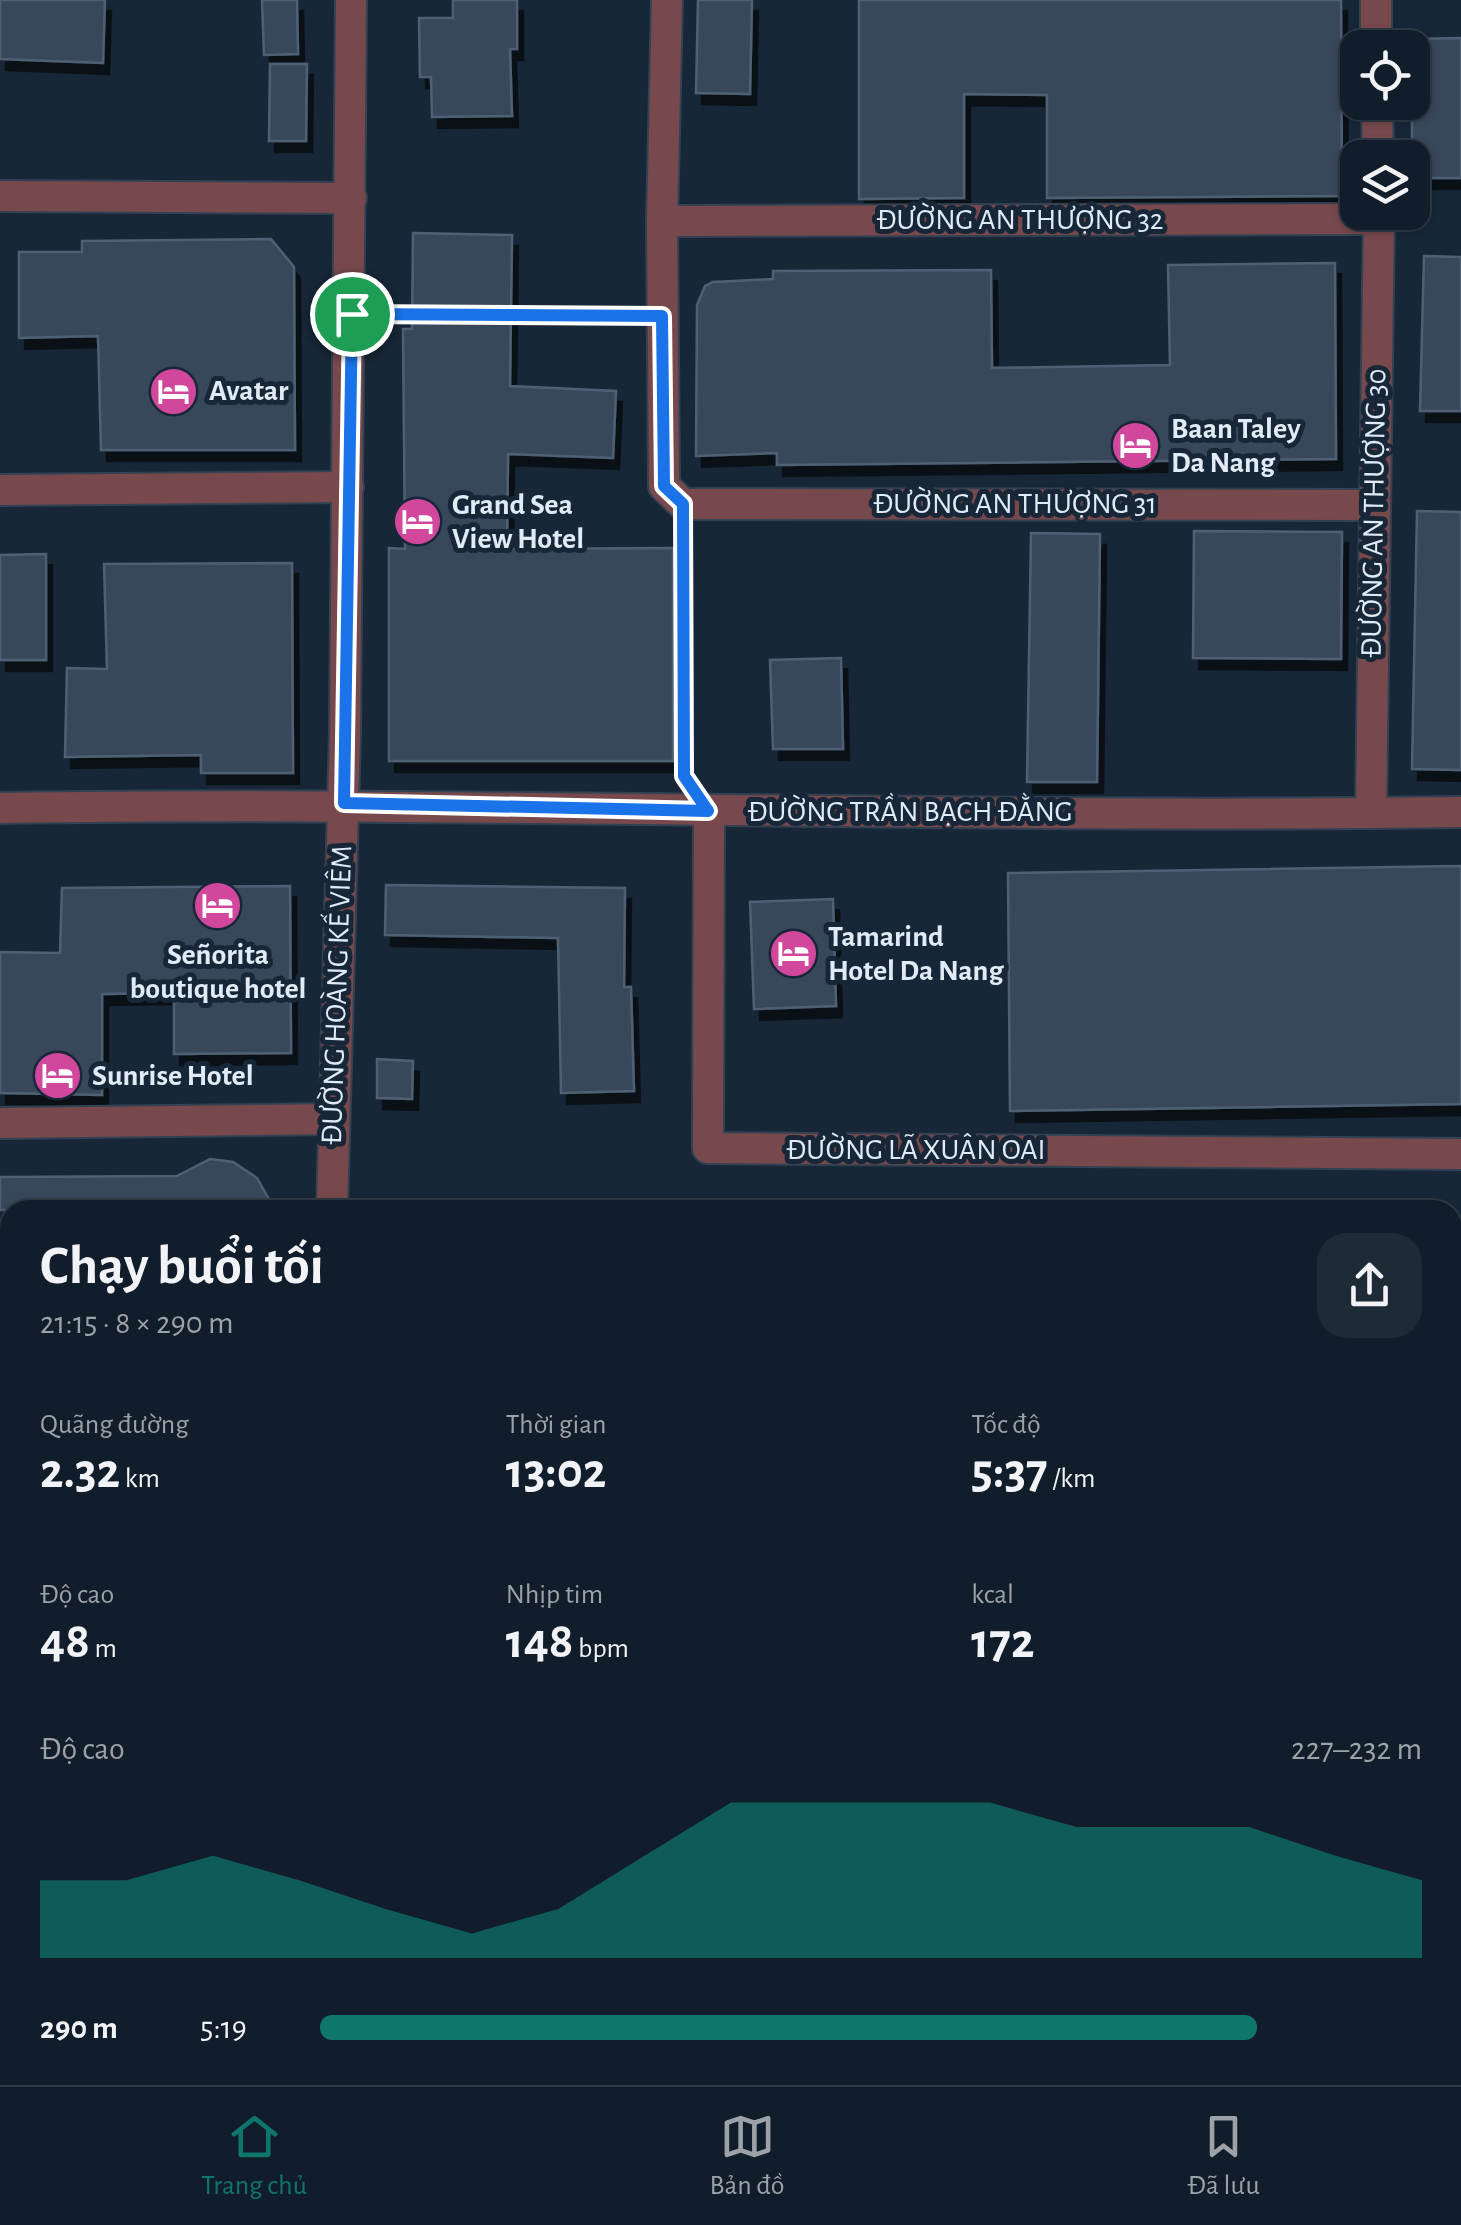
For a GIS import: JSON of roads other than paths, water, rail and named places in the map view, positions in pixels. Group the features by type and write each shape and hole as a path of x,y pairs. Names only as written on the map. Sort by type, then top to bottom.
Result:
{"street":[{"name":"ĐƯỜNG HOÀNG KẾ VIÊM","path":"332,1200 344,803 352,314 351,0"},
{"path":"662,221 667,0"},
{"path":"1376,0 1376,30"},
{"path":"0,196 351,198"},
{"name":"ĐƯỜNG AN THƯỢNG 32","path":"662,221 1340,216"},
{"name":"ĐƯỜNG AN THƯỢNG 31","path":"662,221 662,316 674,495 1374,504"},
{"name":"ĐƯỜNG AN THƯỢNG 30","path":"1371,813 1379,230"},
{"path":"0,490 348,487"},
{"name":"ĐƯỜNG TRẦN BẠCH ĐẰNG","path":"0,808 344,803 708,811 1461,812"},
{"name":"ĐƯỜNG LÃ XUÂN OAI","path":"708,811 708,1148 1461,1154"},
{"path":"0,1122 332,1119"}],"place":[{"name":"Avatar","path":"174,391"},
{"name":"Baan Taley Da Nang","path":"1136,446"},
{"name":"Grand Sea View Hotel","path":"417,522"},
{"name":"Señorita boutique hotel","path":"218,906"},
{"name":"Tamarind Hotel Da Nang","path":"793,954"},
{"name":"Sunrise Hotel","path":"57,1076"}]}
